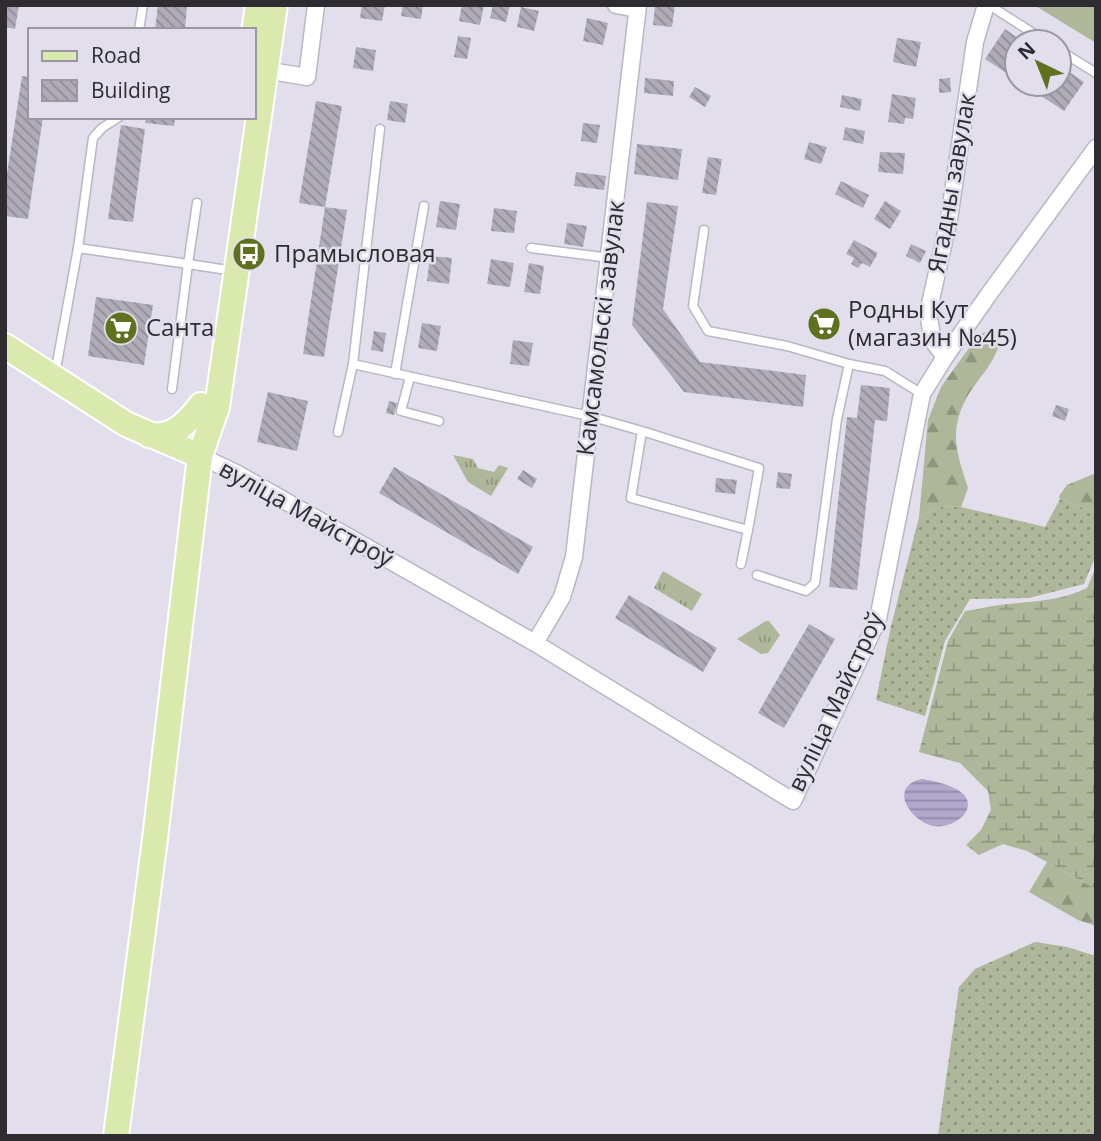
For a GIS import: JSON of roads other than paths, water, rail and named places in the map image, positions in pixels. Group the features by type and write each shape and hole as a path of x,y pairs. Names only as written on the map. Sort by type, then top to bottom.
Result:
{"main road":[{"path":"255,28 258,5"},
{"path":"256,96 275,5"},
{"path":"116,1136 201,457 217,407 242,119"},
{"path":"201,457 197,436 201,405 230,270 253,119"},
{"path":"5,346 126,424 201,457"},
{"path":"148,434 167,434 183,427 201,405"}],"street":[{"path":"260,69 307,77 316,5"},
{"path":"616,5 637,7"},
{"name":"Ягадны завулак","path":"945,357 933,341 928,313 949,219 975,42 987,5"},
{"name":"Камсамольскі завулак","path":"536,643 562,597 574,557 637,7"},
{"name":"вуліца Майстроў","path":"201,457 236,473 536,643 793,802 878,618 922,394 945,357 1096,148"}],"lane":[{"path":"139,28 143,5"},
{"path":"987,5 1024,28"},
{"path":"1073,59 1096,73"},
{"path":"54,377 78,248 93,138 102,128 117,119"},
{"path":"338,432 353,364 380,130"},
{"path":"172,389 197,203"},
{"path":"395,374 424,206"},
{"path":"704,230 693,306 708,331 788,346 849,364 885,371 922,394"},
{"path":"78,248 230,270"},
{"path":"531,248 610,258"},
{"path":"353,364 589,416 759,468 741,564"},
{"path":"757,575 806,590 815,583 836,419 849,364"},
{"path":"410,377 401,411 439,421"},
{"path":"642,431 631,498 748,530"}],"place":[{"name":"Прамысловая","path":"249,254"},
{"name":"Родны Кут (магазин №45)","path":"824,324"},
{"name":"Санта","path":"121,328"}]}
